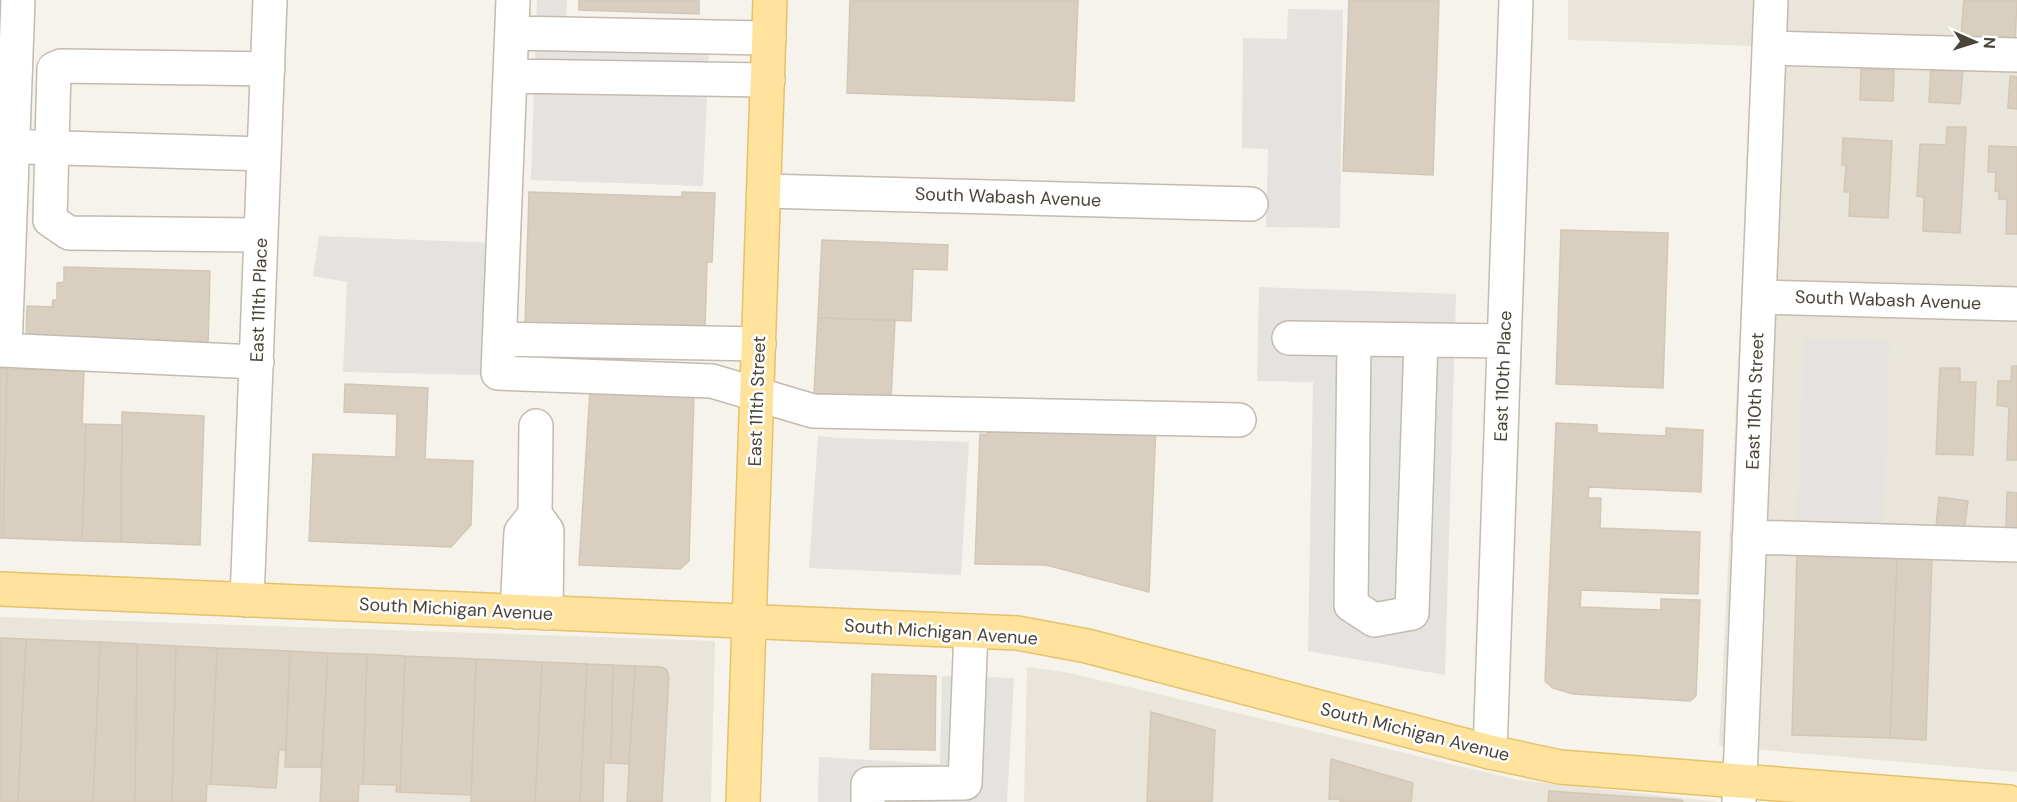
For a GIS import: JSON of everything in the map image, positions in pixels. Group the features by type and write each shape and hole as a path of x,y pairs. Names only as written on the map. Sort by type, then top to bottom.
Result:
{"main road":[{"name":"East 111th Street","path":"743,802 770,0"},
{"name":"South Michigan Avenue","path":"0,589 1017,633 1087,646 1490,753 1560,767 1739,792 2009,802"}],"street":[{"path":"18,0 2,350 257,362"},
{"name":"East 111th Place","path":"247,600 270,0"},
{"path":"513,0 498,373 712,381 813,411 1239,420"},
{"name":"East 110th Place","path":"1490,753 1516,0"},
{"name":"East 110th Street","path":"1739,792 1771,0"},
{"path":"512,33 769,38"},
{"path":"1768,48 2017,56"},
{"path":"261,235 69,232 50,220 54,69 61,66 268,69"},
{"path":"510,76 768,80"},
{"path":"13,146 264,154"},
{"name":"South Wabash Avenue","path":"764,191 1251,204"},
{"name":"South Wabash Avenue","path":"1759,297 2017,304"},
{"path":"1289,338 1504,341"},
{"path":"500,339 759,344"},
{"path":"1354,339 1351,605 1374,620 1412,613 1421,340"},
{"path":"532,612 547,531 534,514 536,426"},
{"path":"1749,537 2017,545"},
{"path":"868,802 868,783 964,793 971,632"}],"shaded area":[{"path":"537,0 567,0 566,22 710,31 703,186 531,180"},
{"path":"1568,0 2017,0 2017,772 1719,746 1754,46 1568,40"},
{"path":"1288,9 1343,10 1340,228 1266,227 1268,149 1242,148 1243,38 1287,39"},
{"path":"319,236 494,243 486,375 343,372 347,282 313,276"},
{"path":"1259,287 1456,294 1445,675 1308,651 1313,382 1257,381"},
{"path":"1804,339 1890,342 1884,524 1797,521"},
{"path":"818,436 969,442 961,575 809,568"},
{"path":"0,617 715,641 711,802 0,802"},
{"path":"1027,667 1070,673 1518,780 1720,802 1024,802"},
{"path":"942,676 1014,678 1007,802 818,802 819,757 940,764"}],"building":[{"path":"579,0 699,0 699,14 579,10"},
{"path":"850,0 1078,0 1074,101 847,93"},
{"path":"1349,0 1439,0 1433,175 1343,171"},
{"path":"1964,0 2017,0 2015,41 1961,36"},
{"path":"1931,68 1963,70 1960,104 1929,102"},
{"path":"1861,69 1894,70 1893,101 1860,100"},
{"path":"2010,76 2017,77 2017,109 2008,108"},
{"path":"1947,127 1966,127 1960,233 1923,231 1924,197 1917,196 1920,144 1946,145"},
{"path":"1843,138 1892,141 1888,218 1849,216 1850,192 1844,192 1846,165 1842,165"},
{"path":"1989,146 2017,147 2017,234 2006,234 2007,199 1999,199 1999,192 1995,191 1996,172 1988,172"},
{"path":"529,192 682,197 682,192 715,193 712,262 707,262 705,330 525,324"},
{"path":"1561,230 1668,233 1663,388 1556,384"},
{"path":"822,240 948,245 947,270 913,269 911,321 818,318"},
{"path":"64,267 210,271 208,346 26,340 27,306 52,307 53,300 57,300 57,283 64,282"},
{"path":"818,318 895,320 891,398 814,394"},
{"path":"2012,366 2017,366 2017,460 2007,460 2009,407 1997,405 1998,381 2011,381"},
{"path":"0,368 7,369 3,538 0,538"},
{"path":"1940,368 1960,368 1960,382 1976,382 1973,455 1936,454"},
{"path":"7,369 84,371 82,424 86,424 82,541 3,538"},
{"path":"345,384 428,388 425,459 473,461 471,525 451,547 309,541 313,454 396,457 397,414 344,412"},
{"path":"590,390 694,394 689,561 680,569 579,565"},
{"path":"122,412 204,416 200,545 121,542"},
{"path":"988,413 1156,425 1149,592 1046,565 975,564 980,434 987,435"},
{"path":"1556,423 1597,425 1597,433 1666,436 1666,428 1703,430 1701,492 1589,487 1588,498 1601,498 1600,528 1700,532 1698,594 1581,590 1580,607 1661,610 1661,599 1700,600 1696,696 1690,701 1573,694 1553,688 1545,681"},
{"path":"86,424 122,425 121,542 82,541"},
{"path":"2007,492 2017,493 2017,530 2006,530"},
{"path":"1939,497 1968,501 1964,531 1936,527"},
{"path":"1797,552 1897,556 1890,738 1792,735"},
{"path":"1897,556 1932,557 1926,740 1890,738"},
{"path":"0,638 26,639 18,802 0,802"},
{"path":"26,639 100,642 93,802 18,802"},
{"path":"100,642 137,644 135,802 93,802"},
{"path":"137,644 176,646 172,802 135,802"},
{"path":"176,646 217,648 211,784 207,784 206,802 172,802"},
{"path":"217,648 290,651 286,751 279,749 276,788 211,784"},
{"path":"290,651 328,653 321,767 285,767"},
{"path":"328,653 367,654 363,784 359,784 358,802 320,802"},
{"path":"367,654 405,656 400,792 396,792 397,785 363,784"},
{"path":"405,656 476,659 471,795 400,792"},
{"path":"476,659 542,662 535,802 471,802"},
{"path":"542,662 587,664 580,802 535,802"},
{"path":"587,664 613,665 611,763 604,763 603,802 580,802"},
{"path":"613,665 635,666 629,764 611,763"},
{"path":"635,666 661,667 666,669 669,676 662,802 627,802"},
{"path":"872,674 936,676 935,750 870,749"},
{"path":"1151,712 1215,730 1212,802 1147,802"},
{"path":"1331,759 1413,783 1411,802 1340,802 1340,799 1329,799"},
{"path":"1549,791 1681,800 1683,802 1548,802"}]}
